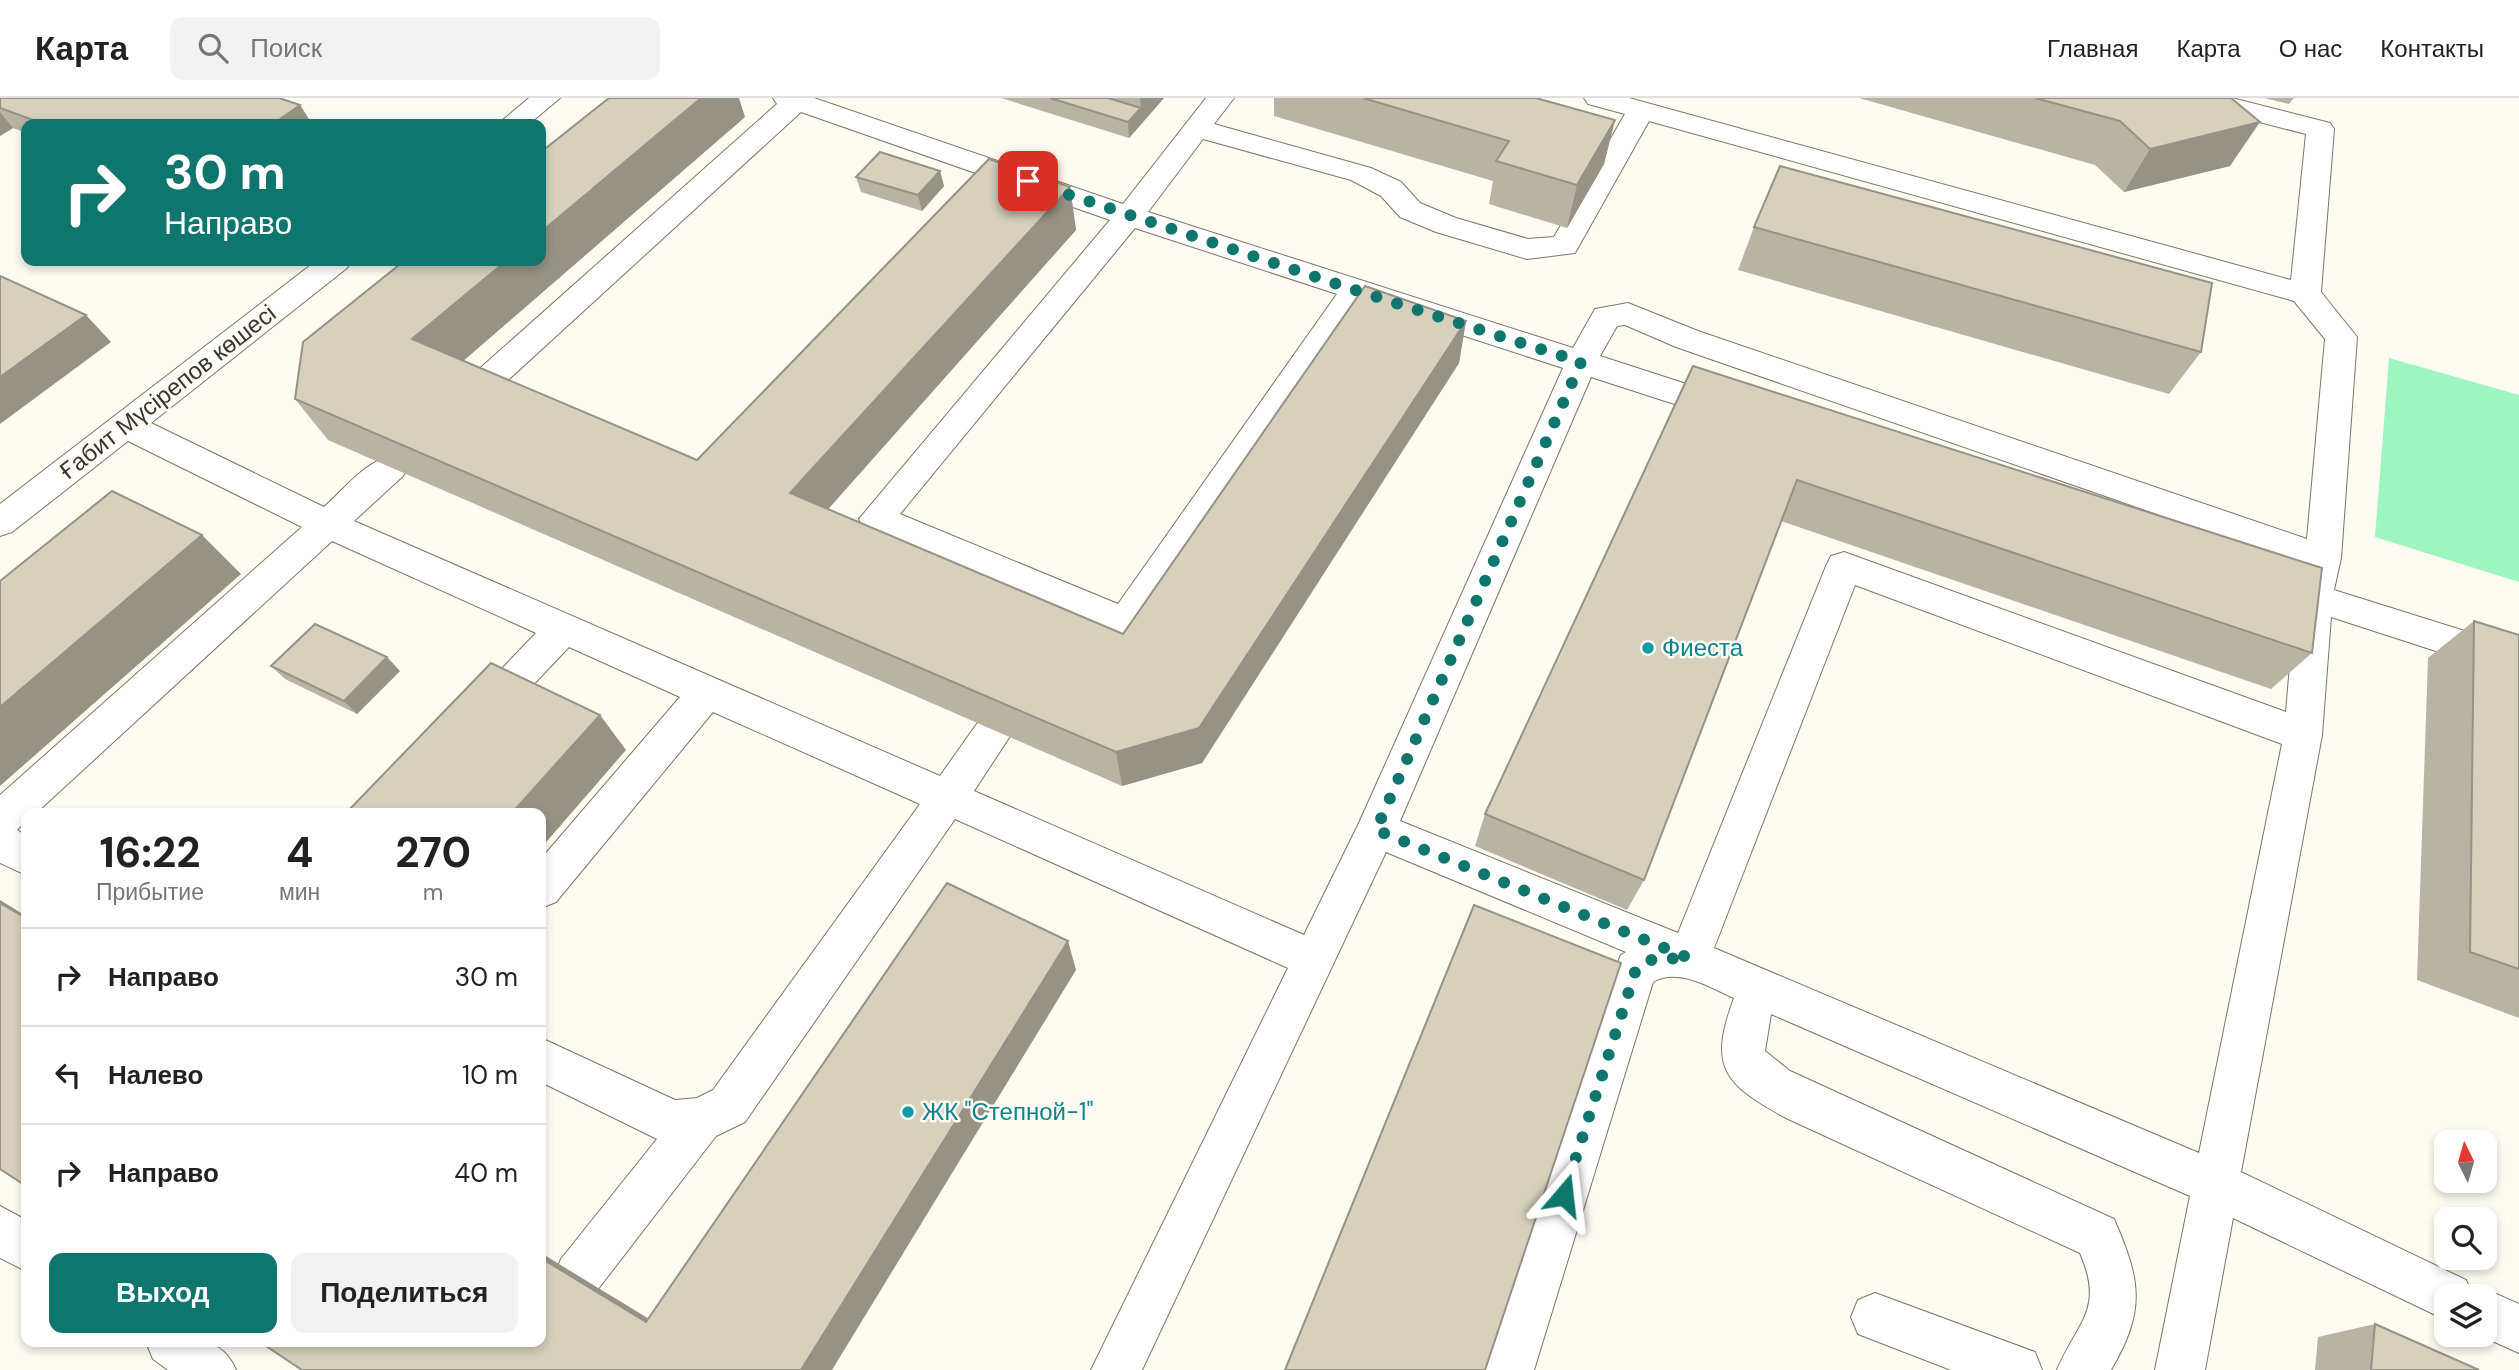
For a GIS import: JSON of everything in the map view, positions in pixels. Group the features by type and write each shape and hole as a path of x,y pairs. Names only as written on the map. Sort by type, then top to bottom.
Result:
{"street":[{"path":"519,119 546,98"},
{"path":"1220,98 1129,216 876,519 1076,619 1125,622 1355,290"},
{"path":"1598,98 2305,294 2342,337 2323,558 2314,598 2303,735 2214,1183 2180,1370"},
{"path":"2199,98 2320,129"},
{"path":"2305,294 2325,98"},
{"path":"471,395 791,100 1129,216 1765,421"},
{"path":"1197,128 1361,174 1391,188 1410,210 1446,225 1527,249 1564,246 1641,111"},
{"name":"Ғабит Мүсірепов көшесі","path":"0,523 330,266"},
{"path":"1116,1370 1376,830 1602,319 1616,313 1628,314 1687,339 2323,558"},
{"path":"125,425 327,524 1312,959"},
{"path":"0,820 391,467"},
{"path":"1689,958 1844,566 2303,735"},
{"path":"2236,572 2519,663"},
{"path":"461,736 564,628"},
{"path":"546,883 707,692"},
{"path":"546,1061 673,1123 700,1120 729,1106 995,730"},
{"path":"1376,830 1759,987 2214,1183 2330,1242 2434,1290"},
{"path":"0,842 21,854"},
{"path":"1509,1370 1636,969 1653,959 1689,958"},
{"path":"1759,987 1742,1046 1750,1066 1764,1081 1802,1102 2097,1236 2113,1273 2115,1312 2098,1347 2082,1370"},
{"path":"578,1276 700,1120"},
{"path":"0,1230 21,1244"},
{"path":"1875,1317 2017,1370"},
{"path":"2497,1319 2519,1329"},
{"path":"177,1347 211,1370"}],"green space":[{"path":"2389,358 2519,395 2519,582 2375,537"}],"building":[{"path":"0,98 279,98 300,105 280,119 30,119 0,108"},
{"path":"609,98 701,98 546,228 546,148"},
{"path":"1050,98 1108,98 1141,108 1128,122"},
{"path":"1363,98 1536,98 1615,120 1577,185 1496,161 1509,141"},
{"path":"2035,98 2231,98 2260,122 2150,149 2120,121"},
{"path":"880,152 940,171 918,195 856,177"},
{"path":"989,159 1070,187 790,493 1123,634 1365,286 1466,321 1199,728 1116,752 295,399 303,342 398,266 500,266 412,339 697,460"},
{"path":"1780,166 2212,283 2201,352 1754,227"},
{"path":"0,276 86,315 0,377"},
{"name":"Фиеста","path":"1693,366 2322,568 2312,653 1797,480 1644,880 1485,814"},
{"path":"112,491 202,535 0,707 0,581"},
{"path":"2474,621 2519,635 2519,969 2470,952"},
{"path":"315,624 387,657 344,701 271,666"},
{"path":"491,663 600,715 516,808 351,808"},
{"name":"ЖК \"Степной-1\"","path":"947,883 1068,941 801,1370 302,1370 268,1347 546,1347 546,1261 646,1322"},
{"path":"0,903 21,915 21,1183 0,1169"},
{"path":"1474,905 1621,963 1485,1370 1285,1370"},
{"path":"2375,1324 2479,1370 2371,1370"}],"place":[{"name":"Фиеста","path":"1648,648"},
{"name":"ЖК \"Степной-1\"","path":"908,1112"}],"route":[{"path":"1028,181 1581,362 1376,830 1689,958 1653,959 1636,969 1564,1195"}]}
